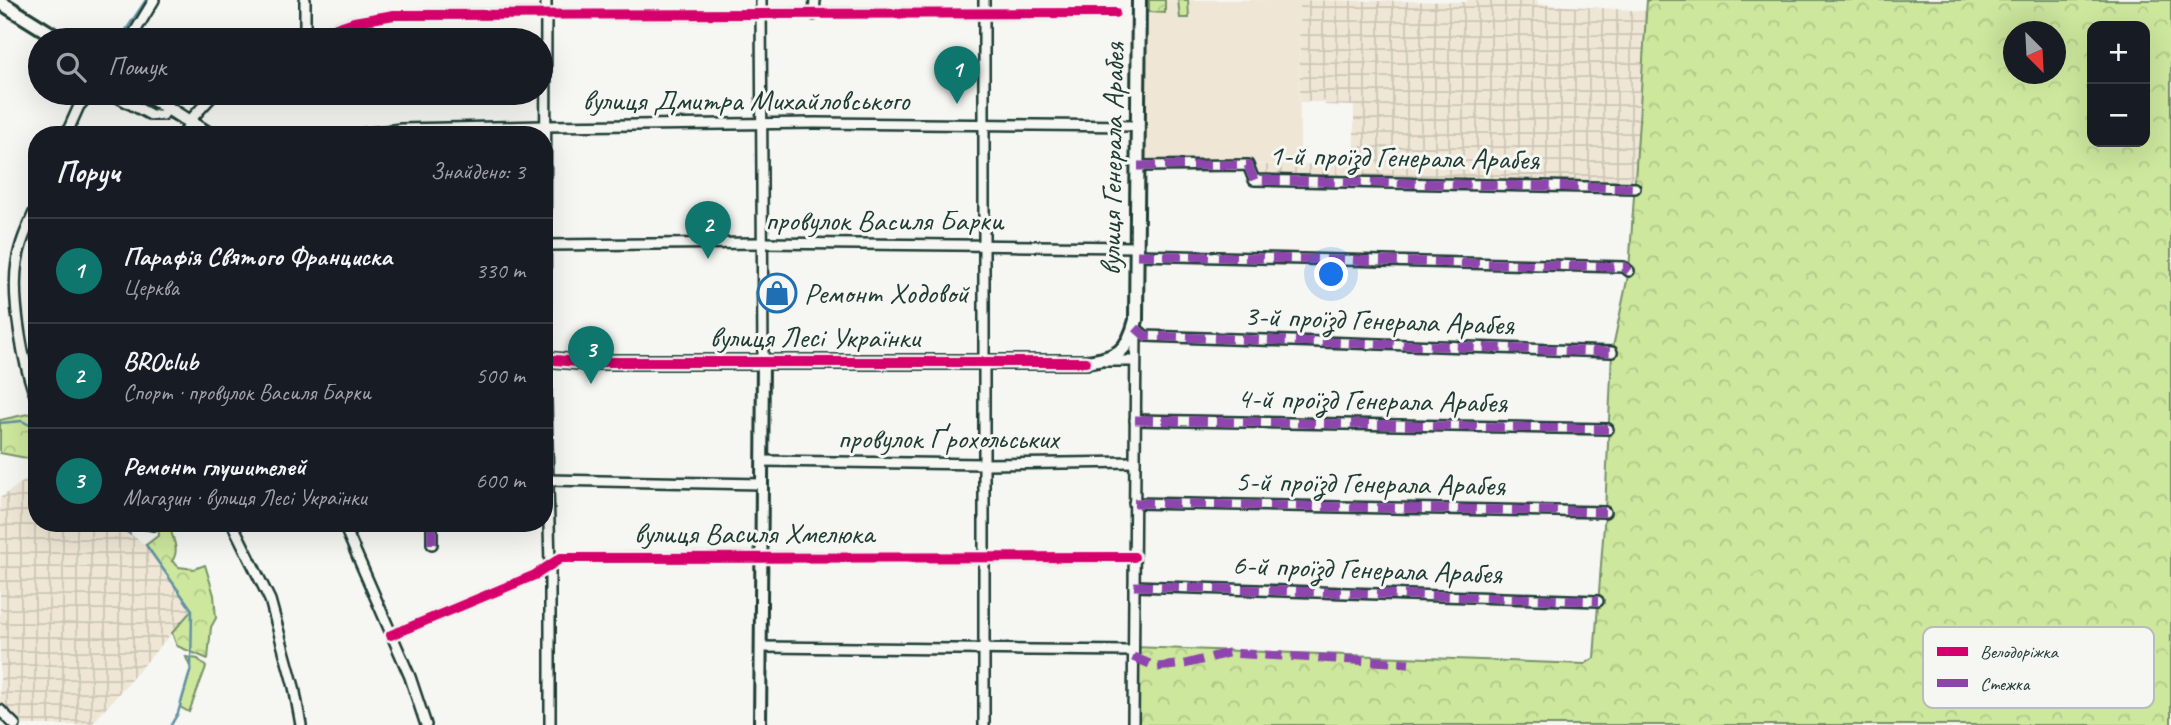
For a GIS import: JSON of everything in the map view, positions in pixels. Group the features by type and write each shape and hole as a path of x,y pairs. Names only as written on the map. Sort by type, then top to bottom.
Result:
{"main road":[{"name":"вулиця Генерала Арабея","path":"1136,324 1139,0"},
{"path":"0,2 42,28"},
{"path":"162,105 196,126"},
{"name":"вулиця Лесі Українки","path":"553,360 578,362 1086,362 1109,358 1121,351 1131,338 1136,324"}],"street":[{"path":"137,28 154,0"},
{"path":"303,28 305,0"},
{"path":"545,28 546,0"},
{"path":"760,725 763,361 761,0"},
{"path":"814,15 815,0"},
{"path":"984,0 984,725"},
{"path":"336,28 394,15 1115,13"},
{"path":"70,126 80,105"},
{"path":"133,105 154,116 163,115 167,108"},
{"path":"188,126 205,105"},
{"path":"544,105 544,126"},
{"name":"вулиця Дмитра Михайловського","path":"544,126 1138,126"},
{"name":"1-й проїзд Генерала Арабея","path":"1138,166 1248,165 1254,180 1635,188"},
{"path":"28,229 20,249 15,280 24,359 28,372"},
{"name":"провулок Василя Барки","path":"553,245 984,245 1623,267 1629,271"},
{"path":"1133,725 1136,324"},
{"name":"3-й проїзд Генерала Арабея","path":"1136,324 1145,337 1612,352"},
{"path":"1086,362 1135,360"},
{"name":"4-й проїзд Генерала Арабея","path":"1135,420 1608,429"},
{"name":"провулок Ґрохольських","path":"762,461 984,464 1135,462"},
{"path":"553,480 762,484"},
{"name":"5-й проїзд Генерала Арабея","path":"1134,503 1605,512"},
{"path":"236,532 270,600 294,687 301,725"},
{"path":"347,532 410,677 426,725"},
{"path":"432,532 432,544"},
{"path":"549,532 550,725"},
{"name":"вулиця Василя Хмелюка","path":"391,635 535,575 561,558 1134,557"},
{"name":"6-й проїзд Генерала Арабея","path":"1134,586 1598,601"},
{"path":"761,647 1133,651"},
{"path":"0,710 15,725"}],"shaded area":[{"path":"1146,0 1299,0 1300,164 1145,166"},
{"path":"1299,0 1537,0 1538,4 1647,11 1635,188 1628,182 1555,180 1254,180 1248,165 1354,164 1354,106 1300,102"},
{"path":"28,478 28,532 128,532 146,545 192,610 91,725 21,725 0,703 0,498"}],"green space":[{"path":"1149,0 1165,0 1165,13 1149,12"},
{"path":"1178,0 1188,0 1189,18 1180,18"},
{"path":"1647,0 2171,0 2171,725 1133,725 1133,647 1585,664 1594,658 1605,512 1612,352 1629,271"},
{"path":"28,414 28,458 0,453 0,420"},
{"path":"159,532 172,532 176,552 172,561 179,567 194,569 205,565 214,595 216,618 211,627 208,659 177,646 172,633 192,610 146,545 159,535"},
{"path":"186,657 198,659 206,667 189,712 180,707 191,669"}],"waterway":[{"path":"127,28 146,0"},
{"path":"0,423 22,421 28,424"},
{"path":"146,545 192,610 191,668 178,713 171,725"}],"marked path":[{"path":"1138,166 1248,165 1254,180 1635,188"},
{"path":"1137,255 1624,267 1629,271"},
{"path":"1136,328 1145,336 1612,352"},
{"path":"1135,420 1608,429"},
{"path":"1134,503 1605,512"},
{"path":"432,532 432,544"},
{"path":"1134,586 1598,601"},
{"path":"1133,657 1157,667 1185,664 1228,653 1409,663"}],"cycle path":[{"path":"336,28 394,15 1115,13"},
{"path":"553,360 578,362 1086,362"},
{"path":"391,635 535,575 561,558 1134,557"}],"place":[{"name":"Парафія Святого Франциска","path":"957,104"},
{"name":"BROclub","path":"708,259"},
{"name":"Ремонт Ходовой","path":"777,293"},
{"name":"Ремонт глушителей","path":"591,384"}]}
